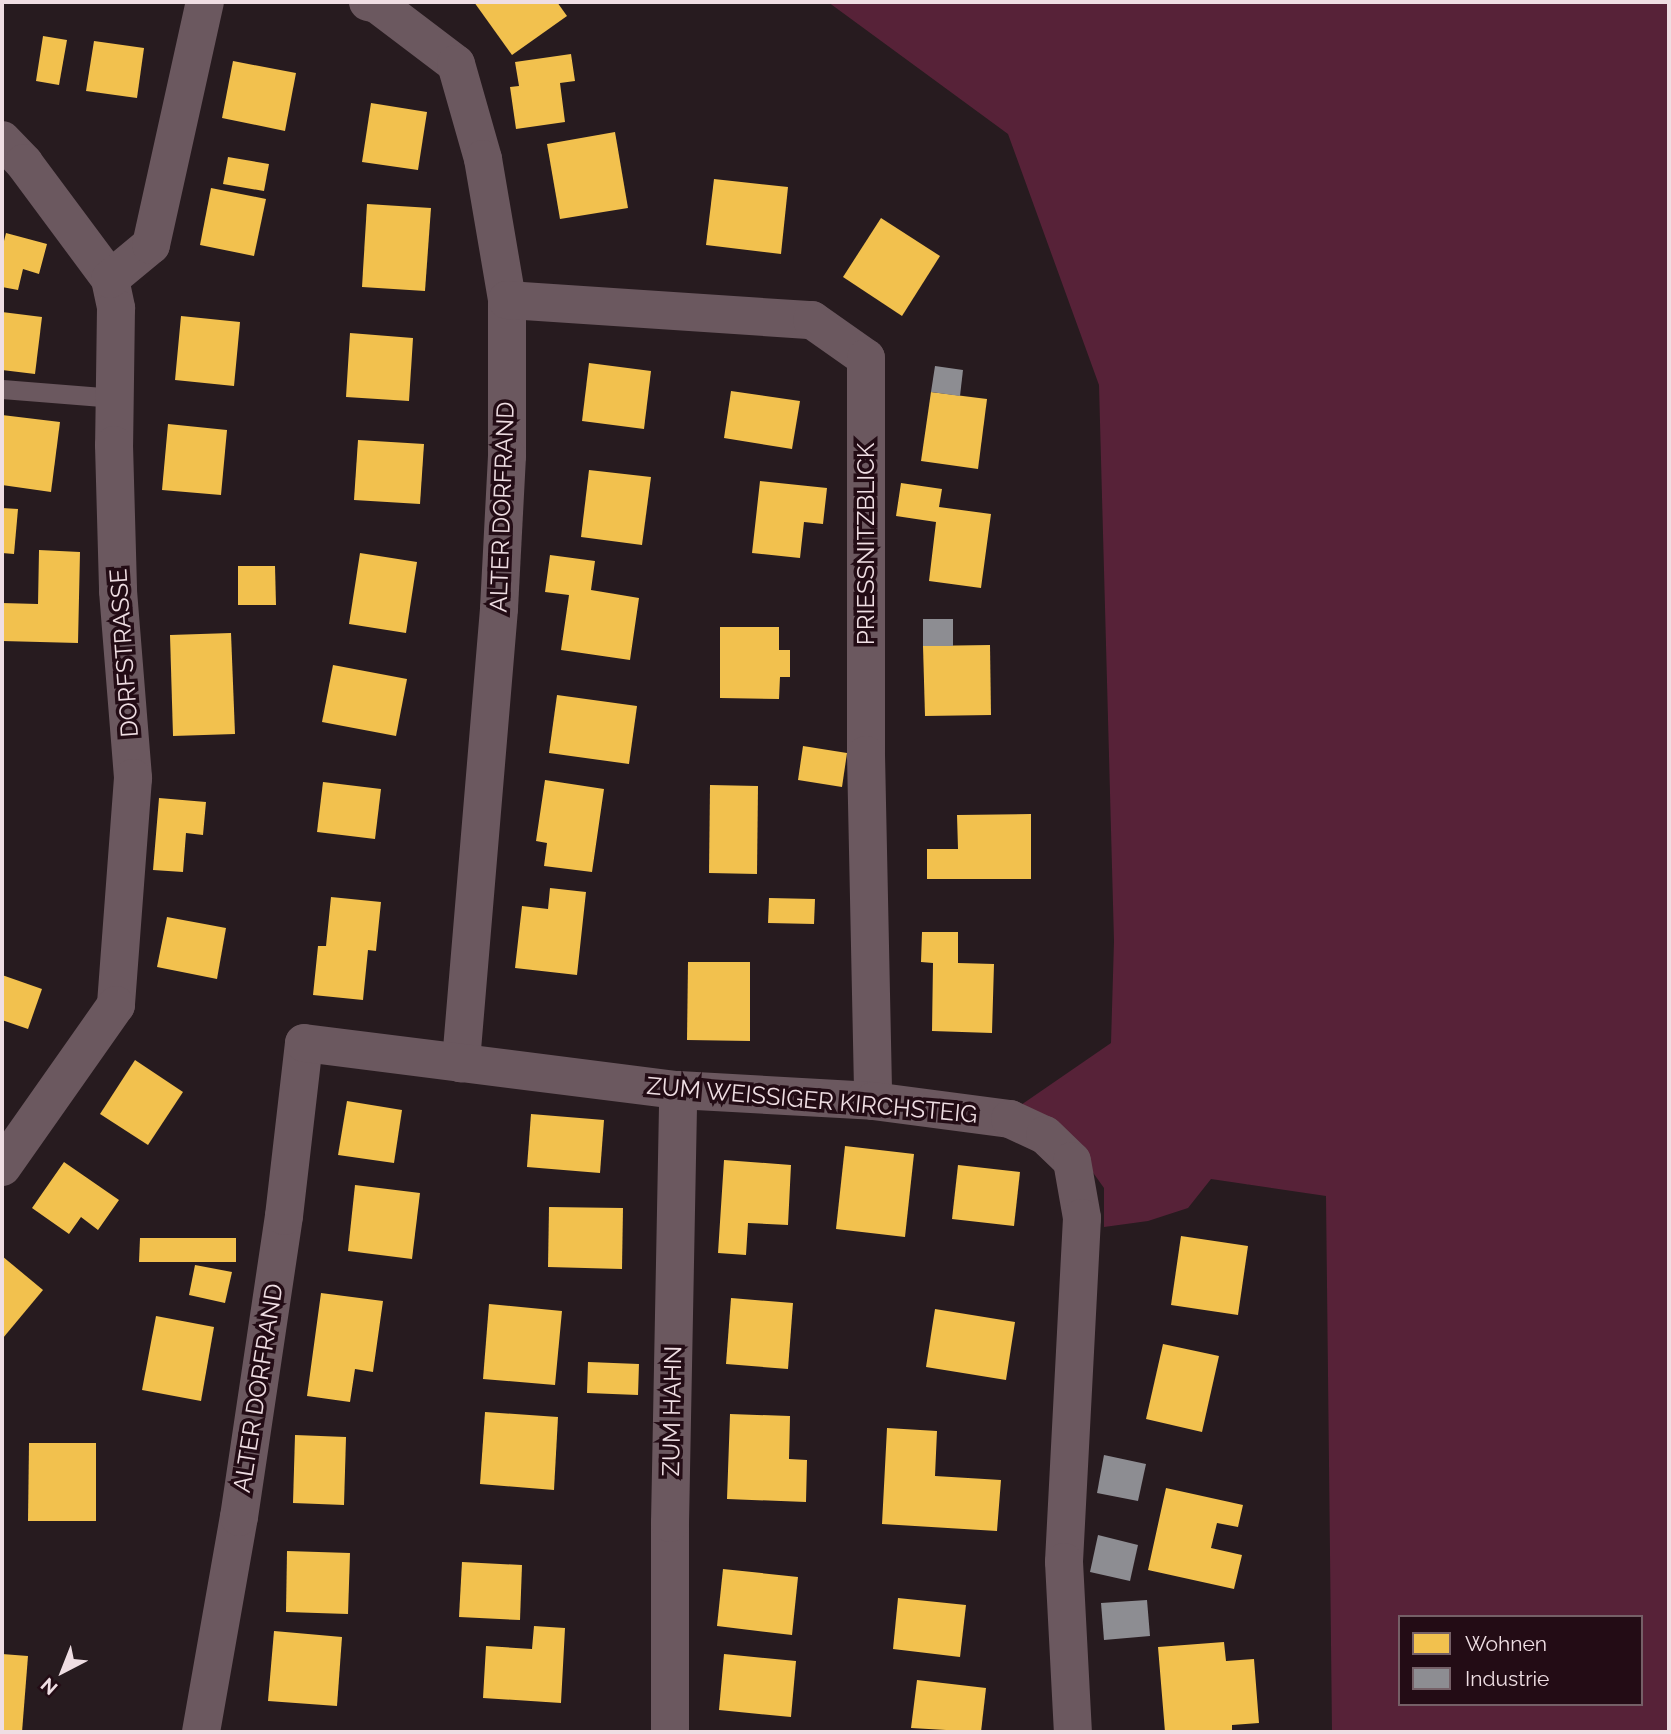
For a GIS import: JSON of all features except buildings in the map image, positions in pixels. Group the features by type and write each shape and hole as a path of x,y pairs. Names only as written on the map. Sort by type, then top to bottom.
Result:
{"street":[{"path":"110,279 151,245 205,2"},
{"name":"ALTER DORFRAND","path":"368,2 377,4 456,64 483,159 507,300 507,456 499,609 461,1063"},
{"name":"DORFSTRASSE","path":"2,140 24,163 110,279 116,308 118,591 133,778 116,1005 2,1167"},
{"name":"PRIESSNITZBLICK","path":"507,300 812,320 866,358 866,755 873,1101"},
{"name":"ALTER DORFRAND","path":"201,1732 239,1517 278,1257 304,1043"},
{"name":"ZUM WEISSIGER KIRCHSTEIG","path":"304,1043 678,1090 873,1101 1010,1119 1045,1135 1072,1161 1082,1218 1064,1562 1073,1732"},
{"name":"ZUM HAHN","path":"670,1732 670,1522 678,1090"}],"lane":[{"path":"2,389 115,398"}],"shaded area":[{"path":"828,2 1669,2 1669,1732 1332,1732 1326,1196 1211,1179 1188,1208 1148,1221 1104,1227 1104,1188 1069,1139 1018,1107 1111,1043 1114,941 1099,385 1008,134"}]}
